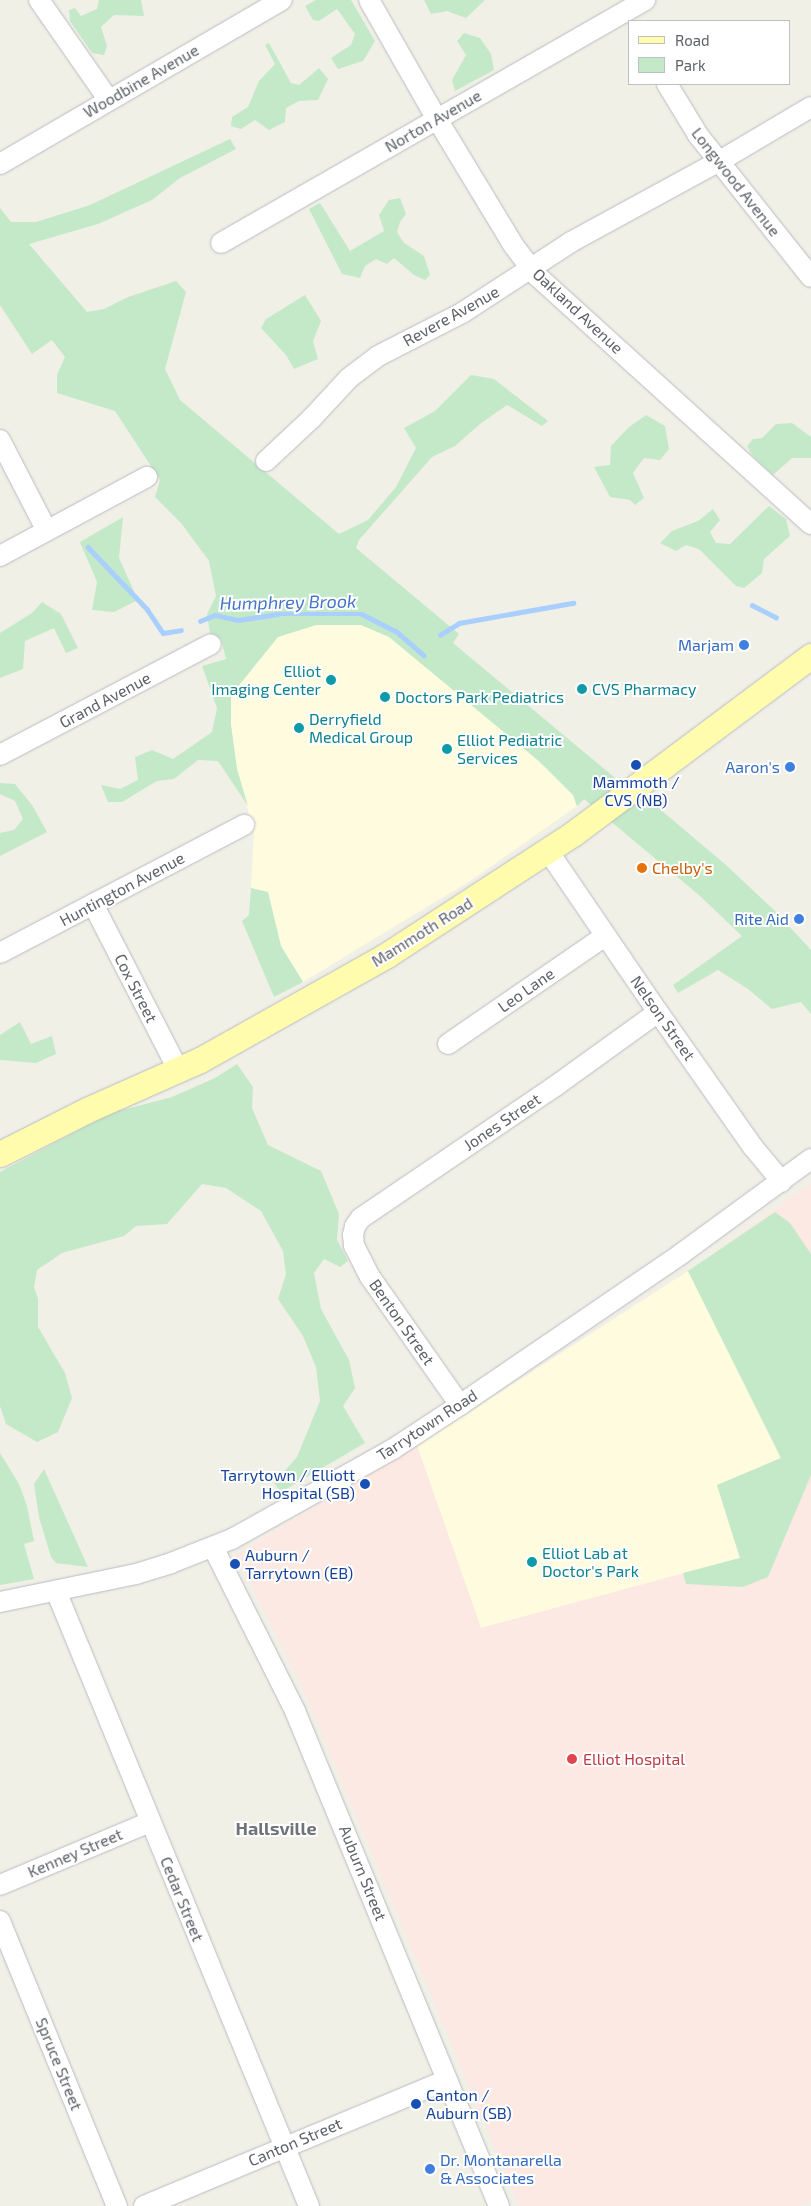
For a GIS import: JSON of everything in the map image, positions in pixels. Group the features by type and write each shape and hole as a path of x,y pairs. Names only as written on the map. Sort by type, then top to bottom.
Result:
{"main road":[{"name":"Mammoth Road","path":"0,1154 87,1110 179,1071 240,1040 387,955 548,851 811,656"}],"street":[{"path":"39,0 108,100"},
{"name":"Woodbine Avenue","path":"0,164 282,0"},
{"name":"Oakland Avenue","path":"369,0 437,119 514,246 530,267 548,287 811,524"},
{"name":"Norton Avenue","path":"221,242 645,0"},
{"name":"Longwood Avenue","path":"668,85 698,135 718,162 811,277"},
{"name":"Revere Avenue","path":"266,461 312,418 336,390 363,366 394,347 462,313 530,267 718,162 811,107"},
{"path":"0,440 47,531"},
{"path":"0,556 147,478"},
{"name":"Grand Avenue","path":"0,755 211,644"},
{"name":"Huntington Avenue","path":"0,954 244,825"},
{"name":"Nelson Street","path":"548,851 604,936 753,1147 782,1182"},
{"name":"Cox Street","path":"93,904 179,1071"},
{"name":"Leo Lane","path":"448,1044 604,936"},
{"name":"Jones Street","path":"353,1235 355,1226 361,1218 554,1087 658,1012"},
{"name":"Tarrytown Road","path":"0,1602 136,1574 213,1547 244,1532 393,1449 460,1406 811,1160"},
{"name":"Benton Street","path":"353,1235 358,1255 370,1276 460,1406"},
{"name":"Auburn Street","path":"213,1547 295,1710 500,2206"},
{"name":"Cedar Street","path":"56,1591 309,2206"},
{"name":"Kenney Street","path":"0,1885 150,1822"},
{"name":"Spruce Street","path":"0,1921 117,2206"},
{"name":"Canton Street","path":"144,2206 284,2146 447,2080"}],"shaded area":[{"path":"316,625 361,625 391,637 521,744 573,795 577,806 473,879 303,982 281,946 268,893 251,888 254,833 237,769 231,725 231,695 278,637"},
{"name":"Elliot Hospital","path":"811,1183 811,2200 799,2206 519,2206 299,1679 235,1555 417,1446 481,1628 740,1558 717,1485 781,1458 688,1271"},
{"path":"688,1271 781,1458 717,1485 740,1558 481,1628 417,1446"}],"green space":[{"path":"99,0 141,0 144,16 114,15 101,27 107,46 104,55 92,53 70,21 69,10 75,8 81,16 97,9"},
{"path":"316,0 351,0 375,41 363,61 338,69 331,58 351,45 355,34 337,9 319,21 313,20 305,6"},
{"path":"424,0 485,0 466,18 447,11 431,14"},
{"path":"464,33 480,38 491,54 494,70 455,91 452,80 466,55 457,41"},
{"path":"269,43 291,83 299,85 319,68 328,79 318,100 299,101 286,108 285,122 269,130 255,120 241,129 231,126 232,117 248,107 259,81 275,64 265,45"},
{"path":"230,139 236,149 180,178 152,200 98,224 29,244 87,312 104,309 128,297 176,281 186,292 165,369 180,400 339,534 368,520 396,487 416,448 404,428 435,411 471,375 494,379 548,421 542,426 507,405 480,424 455,446 432,457 359,540 356,548 459,634 453,643 614,777 655,805 726,865 775,911 811,950 811,1014 801,1002 772,1009 748,989 718,970 678,993 673,985 742,936 700,896 584,799 577,806 573,795 540,762 389,637 361,625 316,625 278,637 231,695 231,725 237,769 248,806 218,761 198,760 174,779 157,781 122,802 108,802 101,785 120,789 138,780 135,757 152,750 173,759 212,732 217,708 202,666 226,659 221,639 210,634 207,614 216,596 209,561 181,523 155,497 160,480 115,411 57,393 57,375 65,357 52,340 32,354 0,305 0,208 11,222 36,222 90,205"},
{"path":"400,198 406,214 400,222 397,232 404,243 424,256 430,275 425,280 414,275 394,258 387,264 376,259 365,266 360,278 342,274 309,209 320,203 350,251 384,231 379,215 389,200"},
{"path":"305,295 321,321 313,341 318,359 294,369 286,355 261,328 266,319"},
{"path":"646,415 665,426 669,449 660,460 644,458 633,473 644,498 635,505 630,500 610,497 594,467 610,465 611,446 629,427"},
{"path":"792,423 811,437 811,458 792,458 773,475 752,455 747,446 753,439 762,438 776,424"},
{"path":"769,506 786,519 790,536 764,559 762,573 744,588 736,586 699,549 686,545 676,551 660,543 672,531 698,521 713,509 720,520 710,532 716,543 730,544"},
{"path":"123,517 119,558 138,600 114,612 92,610 97,582 80,542"},
{"path":"42,602 61,614 78,648 66,653 54,628 25,641 23,669 0,678 0,633 32,613"},
{"path":"0,783 15,784 32,805 47,832 0,856 0,833 14,830 23,819 15,801 0,794"},
{"path":"251,888 268,892 281,946 303,982 274,997 242,921 249,915"},
{"path":"20,1022 31,1044 52,1036 56,1054 36,1063 0,1060 0,1035"},
{"path":"237,1064 253,1087 252,1108 268,1145 321,1171 339,1214 337,1240 348,1261 340,1267 324,1259 314,1273 321,1309 349,1360 355,1388 343,1406 365,1443 281,1492 274,1483 297,1457 320,1401 316,1367 303,1336 278,1299 286,1274 283,1251 261,1211 226,1188 202,1184 167,1224 136,1226 124,1236 62,1253 37,1270 34,1287 38,1299 38,1327 65,1373 72,1398 58,1432 37,1442 6,1424 0,1406 0,1172 111,1113 172,1097 215,1078"},
{"path":"775,1212 790,1223 811,1254 811,1475 768,1577 743,1587 686,1584 683,1573 740,1558 717,1485 781,1458 688,1271"},
{"path":"0,1453 19,1484 27,1506 34,1541 24,1544 34,1579 0,1585"},
{"path":"44,1469 88,1567 56,1563 51,1557 39,1517 34,1484"}],"waterway":[{"name":"Humphrey Brook","path":"88,547 147,609 163,633 181,630"},
{"name":"Humphrey Brook","path":"440,635 459,623 573,603"},
{"name":"Humphrey Brook","path":"752,605 776,617"},
{"name":"Humphrey Brook","path":"200,621 215,615 238,620 278,614 362,614 396,631 424,655"}],"place":[{"name":"Marjam","path":"744,645"},
{"name":"Elliot Imaging Center","path":"331,680"},
{"name":"CVS Pharmacy","path":"582,689"},
{"name":"Doctors Park Pediatrics","path":"385,697"},
{"name":"Derryfield Medical Group","path":"299,728"},
{"name":"Elliot Pediatric Services","path":"447,749"},
{"name":"Mammoth / CVS (NB)","path":"636,765"},
{"name":"Aaron's","path":"790,767"},
{"name":"Chelby's","path":"642,868"},
{"name":"Rite Aid","path":"799,919"},
{"name":"Tarrytown / Elliott Hospital (SB)","path":"365,1484"},
{"name":"Elliot Lab at Doctor's Park","path":"532,1562"},
{"name":"Auburn / Tarrytown (EB)","path":"235,1564"},
{"name":"Elliot Hospital","path":"572,1759"},
{"name":"Canton / Auburn (SB)","path":"416,2104"},
{"name":"Dr. Montanarella & Associates","path":"430,2169"}],"district":[{"name":"Hallsville","path":"276,1828"}]}
